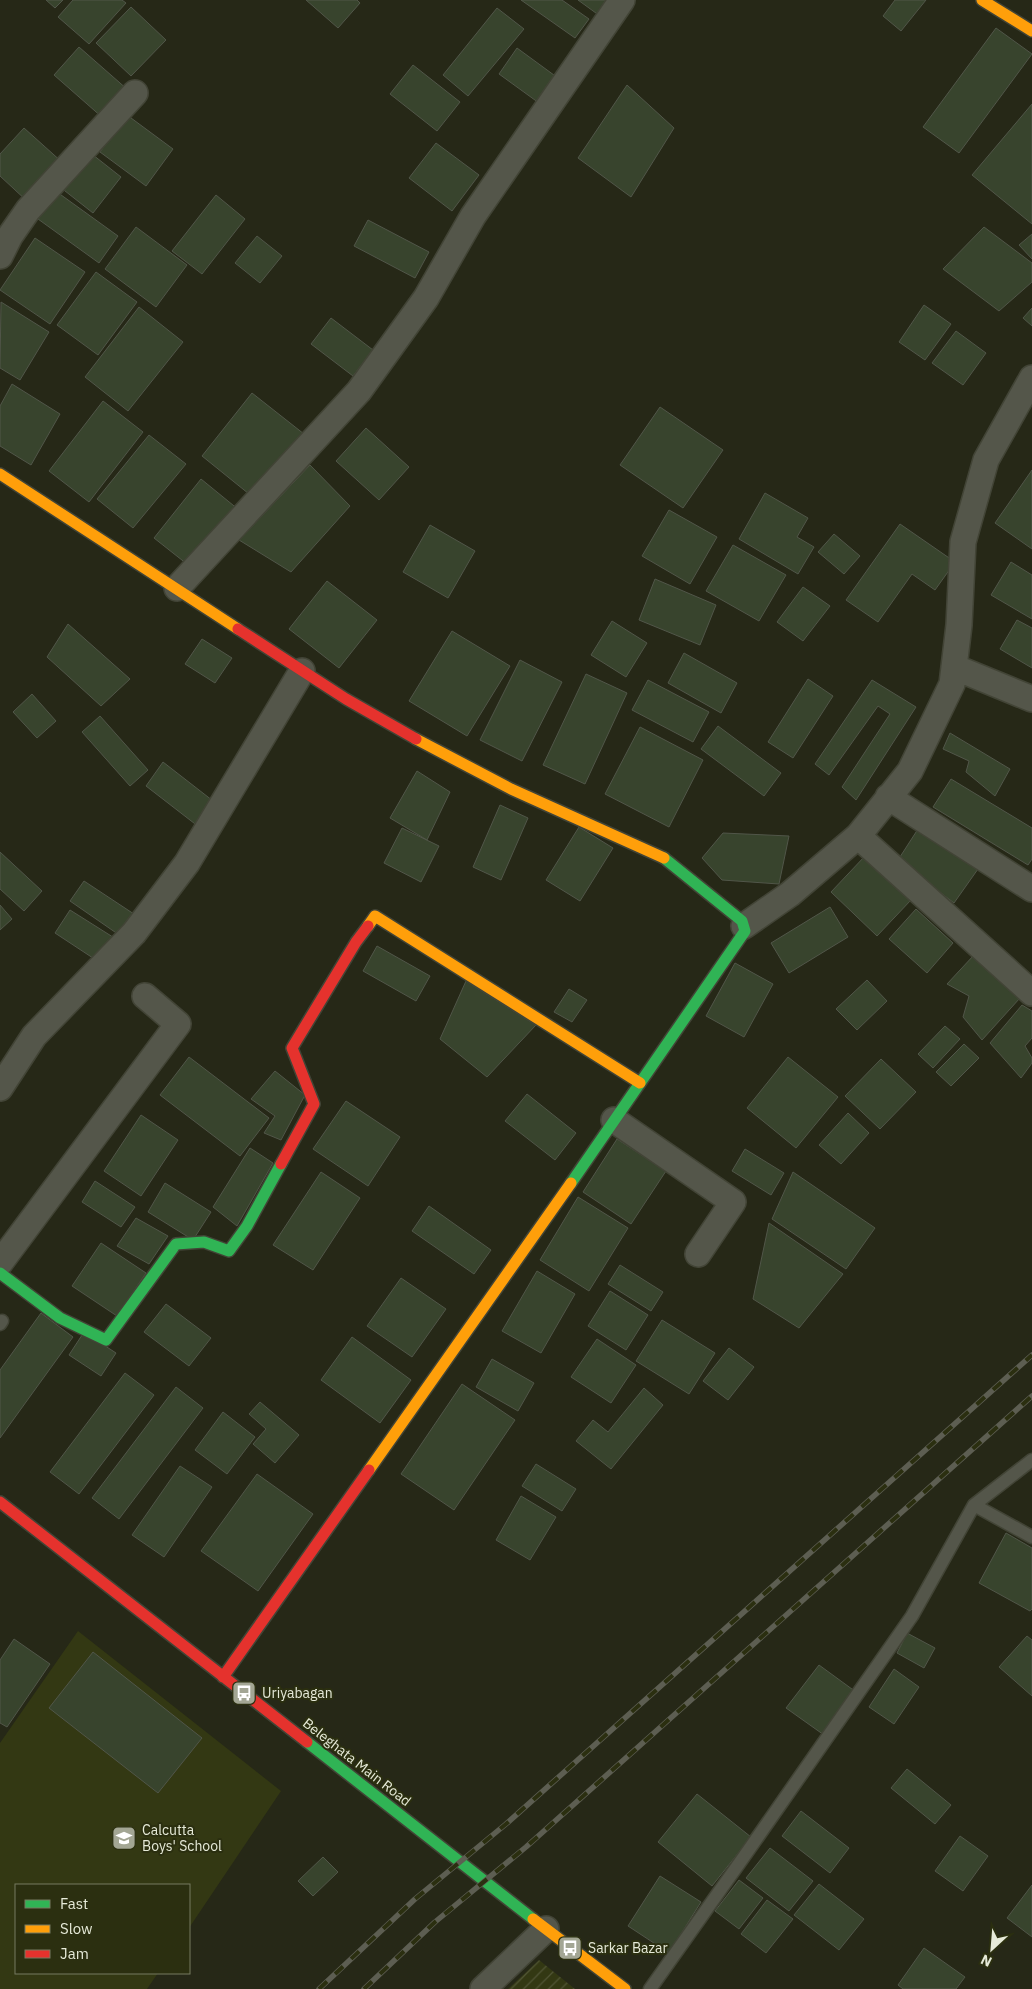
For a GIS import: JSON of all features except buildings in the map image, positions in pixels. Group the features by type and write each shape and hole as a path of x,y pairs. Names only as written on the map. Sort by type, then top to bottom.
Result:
{"street":[{"path":"177,588 359,391 426,298 473,216 622,0"},
{"path":"982,0 1032,31"},
{"path":"0,256 10,236 28,210 135,94"},
{"path":"744,926 790,894 858,836 910,771 952,684 959,625 963,542 986,460 1032,378"},
{"path":"0,474 346,699 432,748 511,789 661,855 742,921 745,931 224,1677"},
{"path":"954,667 1032,699"},
{"path":"0,1088 34,1036 134,933 187,863 302,671"},
{"path":"888,797 1032,889"},
{"path":"858,836 1032,993"},
{"path":"0,1273 60,1318 106,1340 176,1244 204,1242 229,1251 247,1226 314,1104 292,1048 356,942 375,916 640,1083"},
{"path":"0,1263 178,1024 145,996"},
{"path":"614,1120 733,1202 698,1254"},
{"name":"Beleghata Main Road","path":"0,1502 625,1989"},
{"path":"483,1989 546,1929"}],"lane":[{"path":"650,1989 912,1616 974,1504 1032,1460"},
{"path":"974,1504 1032,1537"}],"shaded area":[{"name":"Calcutta Boys' School","path":"78,1631 281,1791 190,1927 190,1884 15,1884 15,1974 157,1974 147,1989 0,1989 0,1743"},
{"path":"539,1960 575,1989 508,1989"}],"railway":[{"path":"319,1989 415,1899 506,1824 1032,1355"},
{"path":"364,1989 435,1922 526,1847 1032,1396"}],"traffic: fast":[{"path":"571,1183 745,931 742,921 664,858"},
{"path":"0,1273 60,1318 106,1340 176,1244 204,1242 229,1251 247,1226 281,1164"},
{"path":"307,1742 533,1919"}],"traffic: slow":[{"path":"982,0 1032,31"},
{"path":"0,474 238,629"},
{"path":"416,739 511,789 664,858"},
{"path":"368,926 375,916 640,1083"},
{"path":"369,1470 571,1183"},
{"path":"533,1919 625,1989"}],"traffic: jam":[{"path":"238,629 346,699 416,739"},
{"path":"281,1164 314,1104 292,1048 356,942 368,926"},
{"path":"223,1677 369,1470"},
{"path":"0,1502 307,1742"}],"place":[{"name":"Uriyabagan","path":"244,1693"},
{"name":"Calcutta Boys' School","path":"124,1838"},
{"name":"Sarkar Bazar","path":"570,1948"}]}
